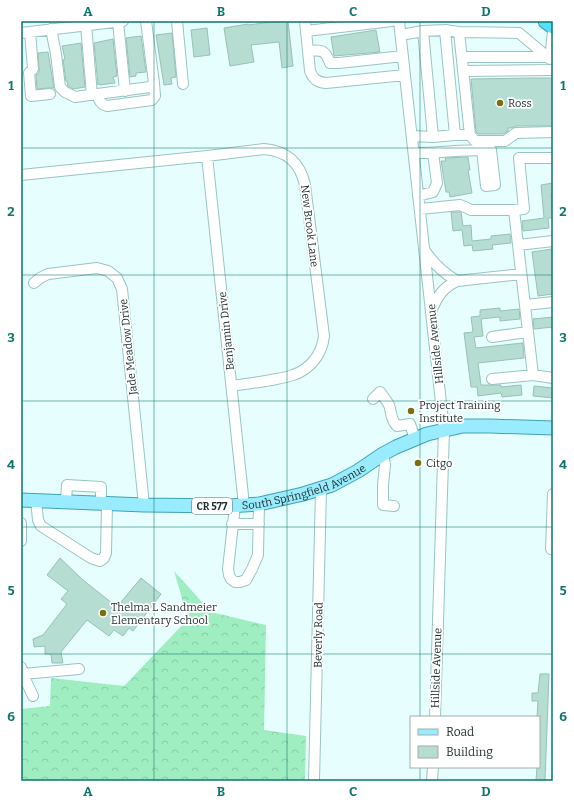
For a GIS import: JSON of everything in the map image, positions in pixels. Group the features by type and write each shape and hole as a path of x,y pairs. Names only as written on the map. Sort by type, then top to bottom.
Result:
{"highway":[{"path":"546,21 553,26"}],"main road":[{"name":"South Springfield Avenue","path":"21,500 144,505 239,506 259,504 285,499 332,485 358,471 396,447 444,430 463,426 553,428"}],"street":[{"path":"50,94 31,96 28,73 33,68 26,32 51,29 64,24 123,21"},
{"path":"79,24 94,94 99,102 107,106 152,100 155,96 146,21"},
{"path":"178,21 183,84"},
{"path":"392,21 305,26 310,71 315,80 326,83 405,75"},
{"name":"Hillside Avenue","path":"399,21 444,430 435,716"},
{"path":"118,22 125,91"},
{"path":"51,29 60,87 74,97 150,87 154,83"},
{"path":"401,35 423,31 445,30 459,32 519,33 550,59"},
{"path":"445,30 455,135"},
{"path":"423,31 433,137"},
{"path":"550,59 553,31"},
{"path":"459,32 470,135 476,141 505,141 516,133 553,132"},
{"path":"308,52 321,50 327,54 330,63 403,56"},
{"path":"462,57 550,59"},
{"path":"463,71 553,70"},
{"path":"412,136 433,137 470,135"},
{"name":"New Brook Lane","path":"21,175 264,149 273,150 287,155 293,160 303,176 305,185 324,336 322,349 311,365 294,375 284,378 232,386"},
{"path":"414,153 487,150"},
{"path":"418,196 433,192 437,183 433,153"},
{"name":"Benjamin Drive","path":"207,156 232,386 239,506 232,524 228,569 231,579 235,582 246,580 258,555 258,524"},
{"path":"420,209 460,205 471,210 524,209 519,158 553,158"},
{"path":"514,210 533,375"},
{"path":"518,245 553,241"},
{"path":"424,249 445,274 457,281"},
{"name":"Jade Meadow Drive","path":"34,283 48,274 96,268 108,271 117,278 122,289 144,505"},
{"path":"431,312 438,296 443,290 450,284 457,281 521,274"},
{"path":"525,306 553,302"},
{"path":"492,337 527,332"},
{"path":"492,379 533,375 553,378"},
{"path":"373,399 380,392 389,406 394,423 397,426 410,424 415,439"},
{"path":"383,454 385,465 383,505 394,506"},
{"name":"Beverly Road","path":"314,781 321,489"},
{"path":"551,549 553,494"},
{"path":"36,500 40,526 90,558 100,561 104,558 106,553 104,504"},
{"path":"232,524 258,524 259,504"},
{"path":"21,523 21,541"},
{"path":"32,696 22,670 79,669"},
{"path":"432,781 433,768"}],"green space":[{"path":"174,571 211,612 266,625 264,730 306,736 305,781 21,781 21,709 50,706 51,678 124,686 188,619"}],"building":[{"path":"288,21 293,66 282,68 279,42 251,45 254,62 230,66 224,28"},
{"path":"207,28 210,55 194,57 191,30"},
{"path":"376,30 380,52 334,56 331,37"},
{"path":"172,33 176,77 171,78 172,84 164,85 156,35"},
{"path":"141,36 146,72 136,73 136,76 130,77 126,38"},
{"path":"113,39 117,76 113,77 115,83 98,85 94,43"},
{"path":"81,43 85,87 73,89 68,86 66,81 63,60 65,59 62,46"},
{"path":"48,52 54,88 37,89 36,75 39,73 38,53"},
{"name":"Ross","path":"553,78 553,126 516,126 508,128 508,131 503,134 478,134 476,132 471,79"},
{"path":"468,157 470,170 468,170 472,193 450,197 449,192 446,192 441,161 446,161 445,158"},
{"path":"553,183 553,194 551,194 553,218 548,218 549,228 523,231 522,221 544,218 541,185"},
{"path":"451,212 461,212 463,226 471,225 472,241 491,239 491,236 510,234 511,243 492,245 493,249 473,251 472,245 464,246 462,230 453,231"},
{"path":"552,249 553,294 538,296 532,252"},
{"path":"500,308 500,311 519,309 520,319 500,321 500,317 481,319 483,336 474,337 476,348 523,343 524,358 478,363 481,385 501,385 501,387 521,385 522,395 502,397 501,393 478,396 477,387 471,387 464,333 473,332 471,317 480,316 480,310"},
{"path":"553,317 553,327 534,329 533,319"},
{"path":"534,386 553,388 553,398 533,396"},
{"name":"Thelma L Sandmeier Elementary School","path":"60,558 83,580 117,607 141,578 161,594 133,631 129,628 123,636 114,630 109,636 87,620 61,652 63,663 52,663 51,654 45,654 45,646 34,647 33,639 43,635 67,604 61,599 68,591 47,575"},
{"path":"540,674 549,674 545,781 536,781 537,768 540,768 540,716 537,716 538,701 532,701 532,693 538,693"}],"place":[{"name":"Ross","path":"500,103"},
{"name":"Project Training Institute","path":"411,411"},
{"name":"Citgo","path":"418,463"},
{"name":"Thelma L Sandmeier Elementary School","path":"103,613"}]}
